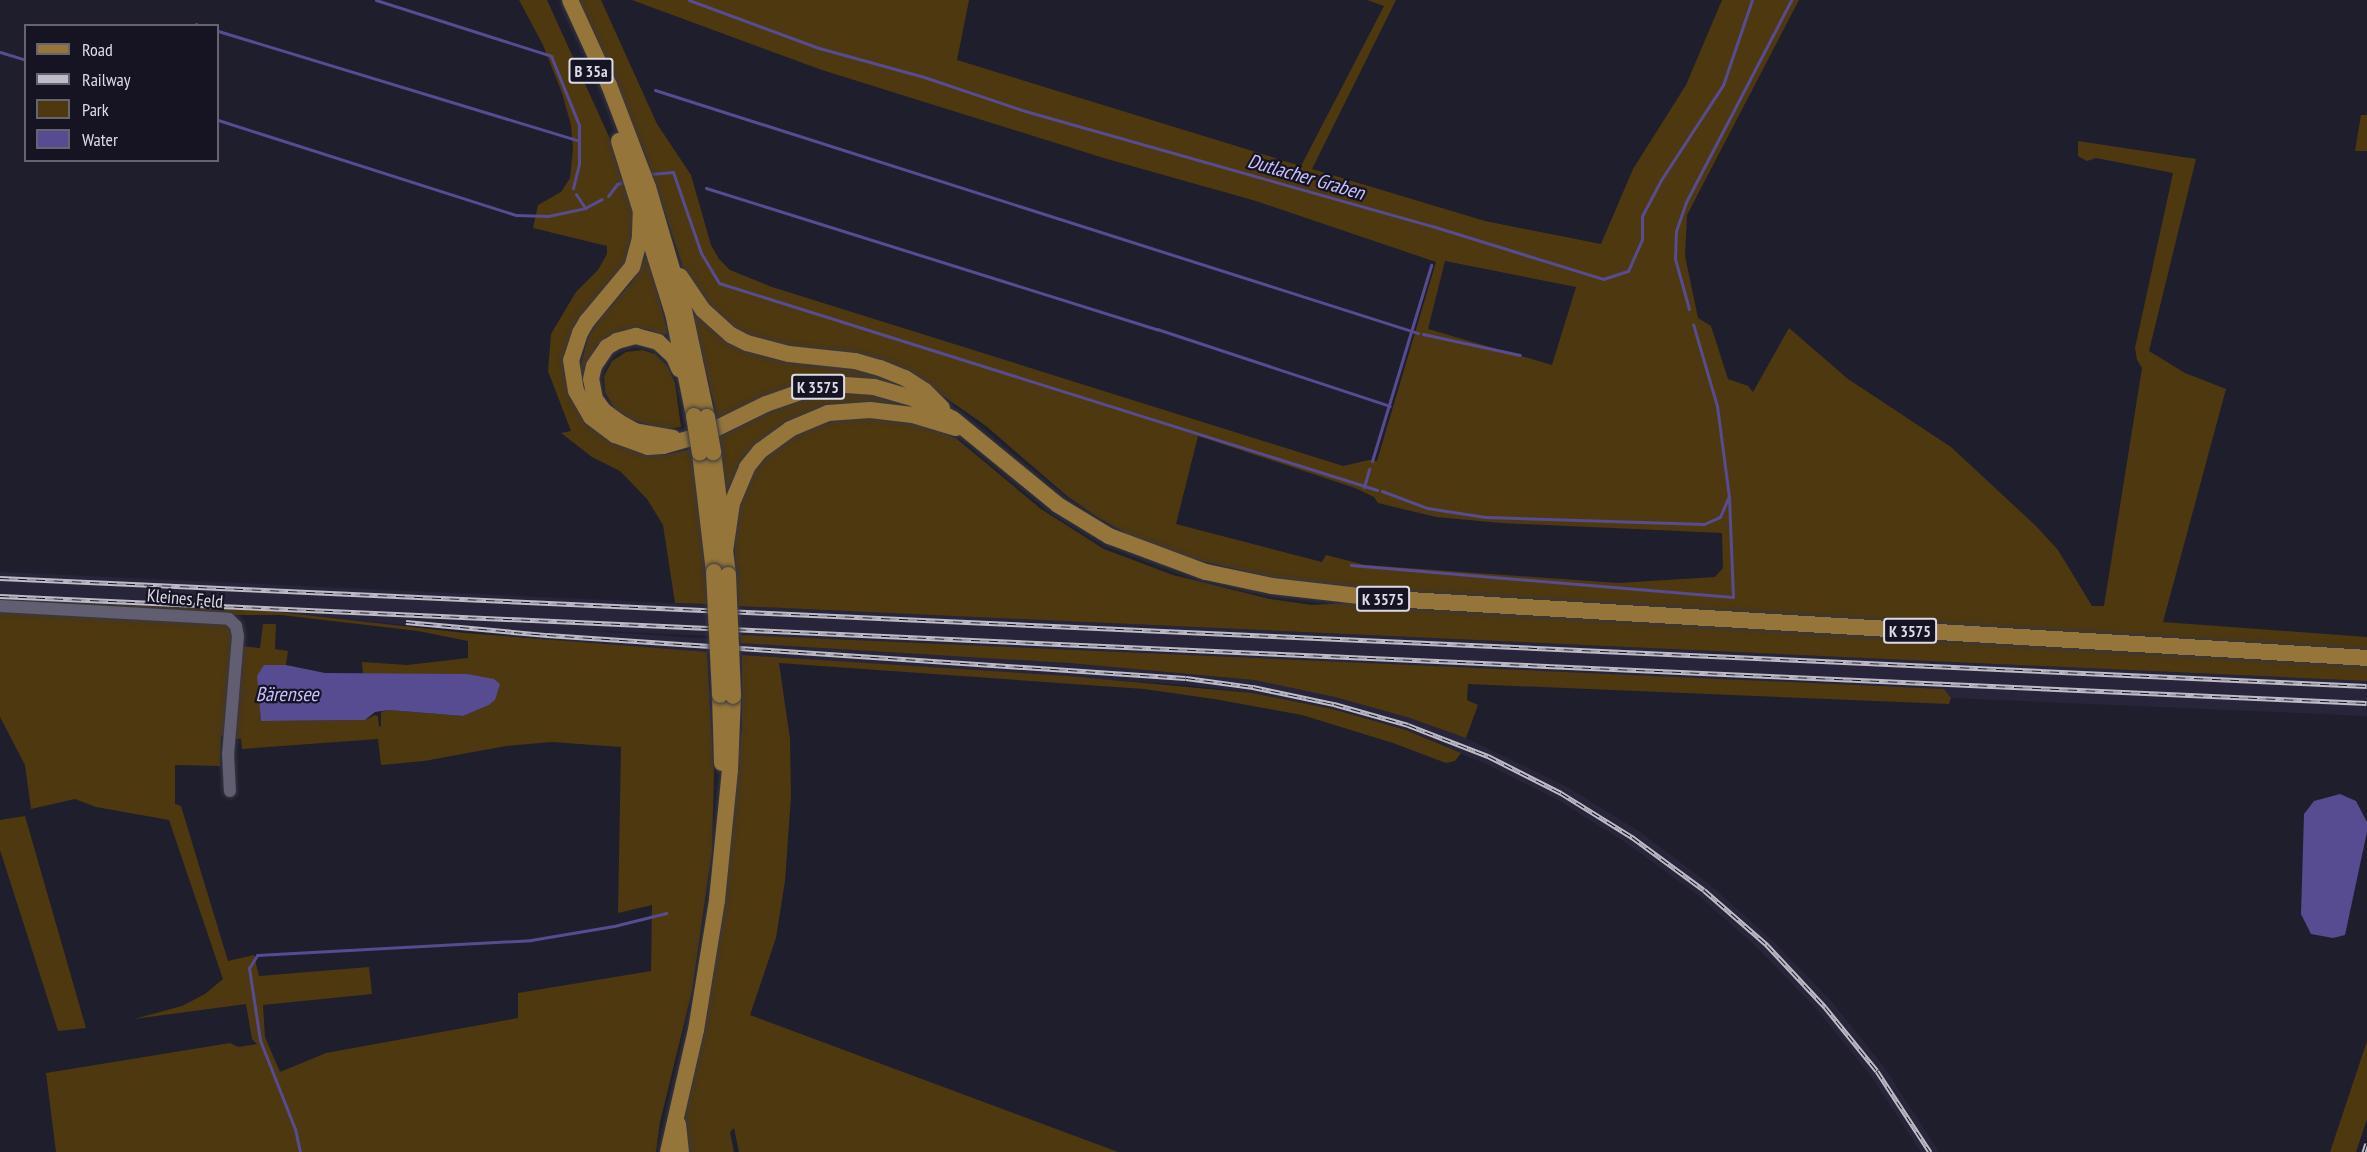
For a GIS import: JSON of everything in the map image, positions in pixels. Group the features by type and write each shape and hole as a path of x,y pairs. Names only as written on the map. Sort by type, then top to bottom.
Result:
{"main road":[{"name":"B 35a","path":"558,0 626,142"},
{"name":"B 35a","path":"570,0 626,142 673,314 690,398 700,416"},
{"name":"B 35a","path":"642,194 671,263 725,550 721,573"},
{"path":"642,194 640,238 632,267 579,333 571,360 572,377 582,405 602,427 621,438 648,447 686,440"},
{"path":"671,263 703,310 731,334 764,349 855,361 880,368 905,378 925,391 953,419"},
{"path":"686,440 635,431 604,411 592,390 594,366 607,347 617,341 636,336 647,338 658,342 674,357 690,398"},
{"name":"K 3575","path":"686,440 789,394 832,384 874,387 931,407 953,419 1058,506 1108,536 1206,572 1303,591 1441,603 2367,658"},
{"path":"725,550 732,503 747,467 771,442 799,424 828,413 870,410 913,415 970,432"},
{"name":"B 35a","path":"678,1152 677,1115 706,972 730,770 721,573 706,452"}],"street":[{"name":"Kleines Feld","path":"0,606 229,619 236,626 238,636 228,754 230,791"}],"shaded area":[{"path":"0,572 2367,681 2367,716 1951,698 1944,689 579,630 1069,663 1254,680 1335,697 1410,718 1466,738 1565,786 1637,830 1709,884 1772,940 1831,1001 1884,1067 1939,1152 1921,1152 1871,1076 1819,1012 1761,951 1699,896 1628,844 1558,800 1484,763 1406,730 1332,709 1252,693 1185,685 596,645 270,611 0,600"}],"green space":[{"path":"519,0 547,0 610,139 633,211 635,239 630,260 566,375 616,443 642,454 665,455 691,449 706,545 707,604 675,603 663,525 647,499 620,471 592,457 561,433 571,431 548,371 551,334 576,292 598,270 607,254 607,246 533,228 538,205 561,192 570,178 573,149 571,125 562,93 543,45"},
{"path":"579,0 601,0 657,124 691,175 711,245 719,259 730,270 772,287 1343,466 1369,460 1377,461 1436,262 1256,201 1107,159 822,70 632,0 969,0 957,60 1301,166 1384,6 1367,0 1396,0 1312,169 1485,221 1601,244 1633,169 1686,85 1722,0 1799,0 1687,215 1685,256 1698,318 1711,326 1728,379 1748,386 1753,392 1789,328 1848,379 1951,447 2037,527 2058,550 2092,606 2104,606 2142,368 2137,360 2135,348 2173,173 2096,158 2087,161 2078,156 2078,141 2196,159 2149,351 2185,373 2226,389 2163,622 2367,637 2367,652 1395,592 1274,578 1177,555 1136,539 1096,516 1067,496 986,426 932,388 746,336 713,312 684,270 646,156","holes":["1445,261 1576,287 1552,365 1428,329","1198,436 1355,488 1374,497 1378,503 1436,517 1501,523 1722,533 1723,568 1715,577 1618,583 1365,565 1326,555 1322,562 1176,524"]},
{"path":"2361,115 2367,115 2367,151 2355,151"},
{"path":"648,256 668,333 663,335 646,329 633,329 608,336 596,346 584,375 579,372 588,338 596,323 632,282 644,258"},
{"path":"694,308 720,334 853,366 917,390 876,381 718,420 691,310"},
{"path":"642,350 655,354 668,367 675,383 681,427 664,429 629,419 614,408 605,392 604,376 612,361 626,352"},
{"path":"832,392 873,394 926,412 827,407 804,414 786,423 742,463 725,494 719,437 786,404"},
{"path":"892,416 937,429 957,439 1041,509 1104,549 1173,575 1270,599 1312,605 1346,603 2367,666 2367,681 738,606 733,523 742,486 775,445 828,418"},
{"path":"0,600 270,611 465,633 707,652 714,775 712,851 692,991 660,1122 656,1152 56,1152 46,1073 230,1043 238,1047 257,1044 252,1039 246,1004 134,1019 182,1006 205,994 223,979 169,820 96,807 75,799 31,809 25,765 0,717","holes":["223,615 281,615 418,631 468,641 468,658 407,665 362,662 363,674 467,674 495,700 463,716 389,710 381,712 381,726 379,727 378,716 375,715 365,720 261,721 258,676 264,665 286,665 288,651 275,649 276,624 263,624 260,648 239,646 234,738 241,739 242,749 378,739 381,765 424,761 506,746 552,742 621,747 618,913 652,905 651,971 518,993 518,1018 326,1053 280,1072 265,1037 263,1005 372,994 369,967 259,976 254,955 228,961 181,806 175,804 175,765 220,766 221,736 228,732 233,627"]},
{"path":"740,635 1944,689 1951,698 1949,704 1468,684 1467,700 1478,705 1466,738 1410,718 1335,697 1254,680 1069,663 741,643"},
{"path":"742,655 1068,676 1252,693 1332,709 1406,730 1461,753 1455,761 1446,763 1393,743 1302,715 1144,689 779,663 790,739 791,796 785,881 776,938 750,1015 1118,1152 739,1152 734,1128 730,1132 734,1152 689,1152 684,1134 685,1112 742,729"},
{"path":"25,816 86,1028 58,1031 0,850 0,820"},
{"path":"2367,1041 2367,1119 2356,1152 2330,1152"}],"water":[{"name":"Bärensee","path":"264,665 286,665 325,673 467,674 494,679 500,684 495,700 463,716 389,710 375,712 365,720 261,721 257,676"},
{"path":"2340,794 2356,801 2367,822 2367,832 2345,935 2333,938 2311,934 2301,914 2304,814 2314,801"}],"waterway":[{"path":"376,0 551,56 579,125 579,164 573,188"},
{"name":"Dutlacher Graben","path":"689,0 819,48 924,77 1025,111 1432,226 1603,279 1628,271 1642,240 1642,216 1661,180 1723,85 1752,0"},
{"path":"1689,309 1675,259 1676,231 1686,202 1791,0"},
{"path":"219,31 579,141"},
{"path":"0,52 24,59"},
{"path":"655,90 1418,333"},
{"path":"219,120 516,215 548,216 585,208 602,199"},
{"path":"651,174 673,172 701,253 719,283 1377,490"},
{"path":"608,196 617,184 627,181"},
{"path":"706,188 1157,329 1390,406"},
{"path":"576,194 585,208"},
{"path":"1372,461 1431,265"},
{"path":"1351,565 1733,597 1729,497 1717,406 1693,324"},
{"path":"1423,334 1520,355"},
{"path":"1364,487 1369,469"},
{"path":"1382,491 1427,508 1485,517 1704,524 1720,517 1728,498"},
{"path":"300,1152 295,1129 260,1040 249,968 257,955 531,940 614,926 666,913"}],"railway":[{"path":"0,578 2367,686"},
{"path":"0,596 2367,703"},
{"path":"406,622 547,635 1186,678 1253,687 1334,704 1408,725 1488,756 1561,793 1632,837 1704,890 1767,945 1825,1007 1877,1071 1930,1152"},
{"path":"2364,1152 2367,1143"}]}
